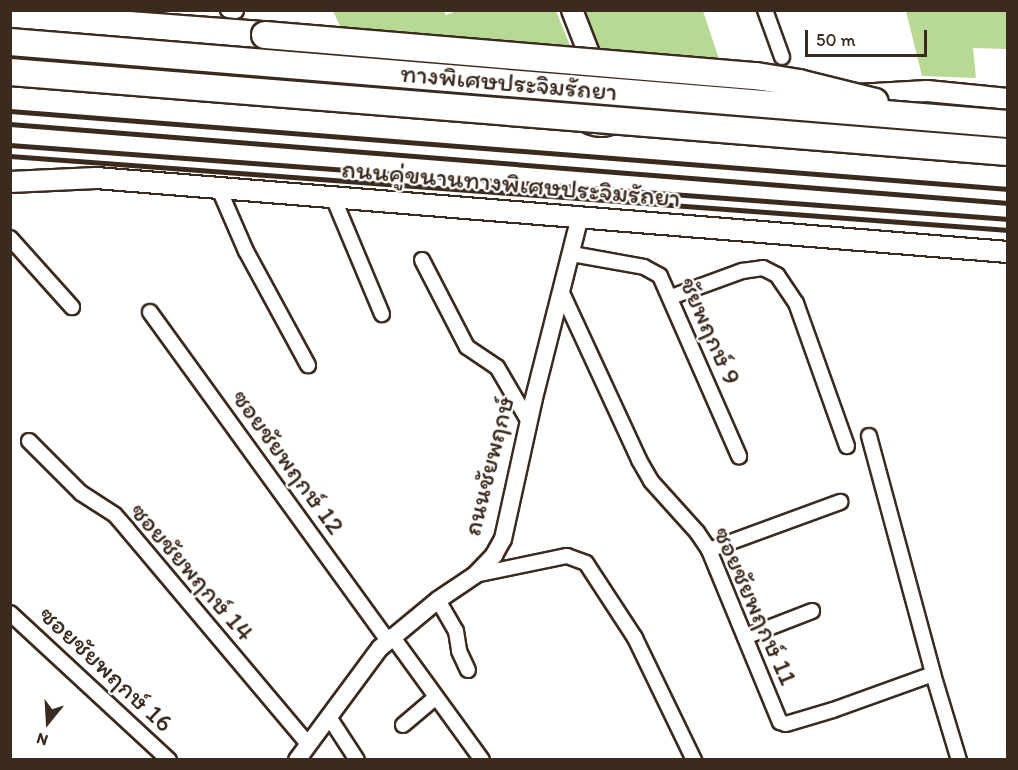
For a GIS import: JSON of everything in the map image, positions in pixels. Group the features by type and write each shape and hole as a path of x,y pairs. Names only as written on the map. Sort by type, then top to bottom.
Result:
{"highway":[{"path":"10,16 756,76 799,83 924,113 1008,125"},
{"name":"ทางพิเศษประจิมรัถยา","path":"10,42 1008,125"},
{"name":"ทางพิเศษประจิมรัถยา","path":"10,72 1008,152"}],"main road":[{"path":"572,10 597,76"},
{"path":"10,51 542,89 577,98"},
{"path":"10,62 577,98"},
{"path":"597,76 613,79 624,90 626,105 623,113 618,119 604,126 589,122 583,117 577,98 585,82 597,76"},
{"path":"624,90 776,99 927,91 1008,99"},
{"name":"ถนนคู่ขนานทางพิเศษประจิมรัถยา","path":"12,178 96,178 1008,252"}],"street":[{"path":"765,10 782,57"},
{"path":"219,189 246,251 308,365"},
{"path":"333,197 381,314"},
{"name":"ถนนชัยพฤกษ์","path":"297,759 372,656 390,638 438,600 475,575 494,555 503,539 528,420 580,216"},
{"path":"10,238 72,307"},
{"name":"ชัยพฤกษ์ 9","path":"572,254 644,267 660,276 739,456"},
{"path":"422,260 467,347 497,367 528,420"},
{"path":"671,297 754,268 769,270 777,275 796,303 847,446"},
{"name":"ซอยชัยพฤกษ์ 11","path":"562,293 639,460 651,481 697,532 709,550 780,722 784,724 833,710 933,674"},
{"name":"ซอยชัยพฤกษ์ 12","path":"150,312 482,759"},
{"path":"869,436 933,674 959,759"},
{"name":"ซอยชัยพฤกษ์ 14","path":"29,441 81,493 115,515 309,745"},
{"path":"709,550 840,502"},
{"path":"475,575 567,556 586,563 635,638 670,716 694,759"},
{"path":"438,600 456,631 459,651 468,670"},
{"path":"745,638 812,611"},
{"name":"ซอยชัยพฤกษ์ 16","path":"10,613 169,759"},
{"path":"403,724 435,698"},
{"path":"329,717 357,759"}],"green space":[{"path":"443,10 446,15 460,10 556,11 581,72 354,57 333,11"},
{"path":"582,11 703,11 720,62 718,84 638,82 625,76 597,49"},
{"path":"906,11 1007,11 1007,49 973,48 976,78 922,76"}],"railway":[{"path":"10,111 1008,189"},
{"path":"10,124 1008,203"},
{"path":"10,145 1008,219"},
{"path":"10,156 1008,230"}]}
